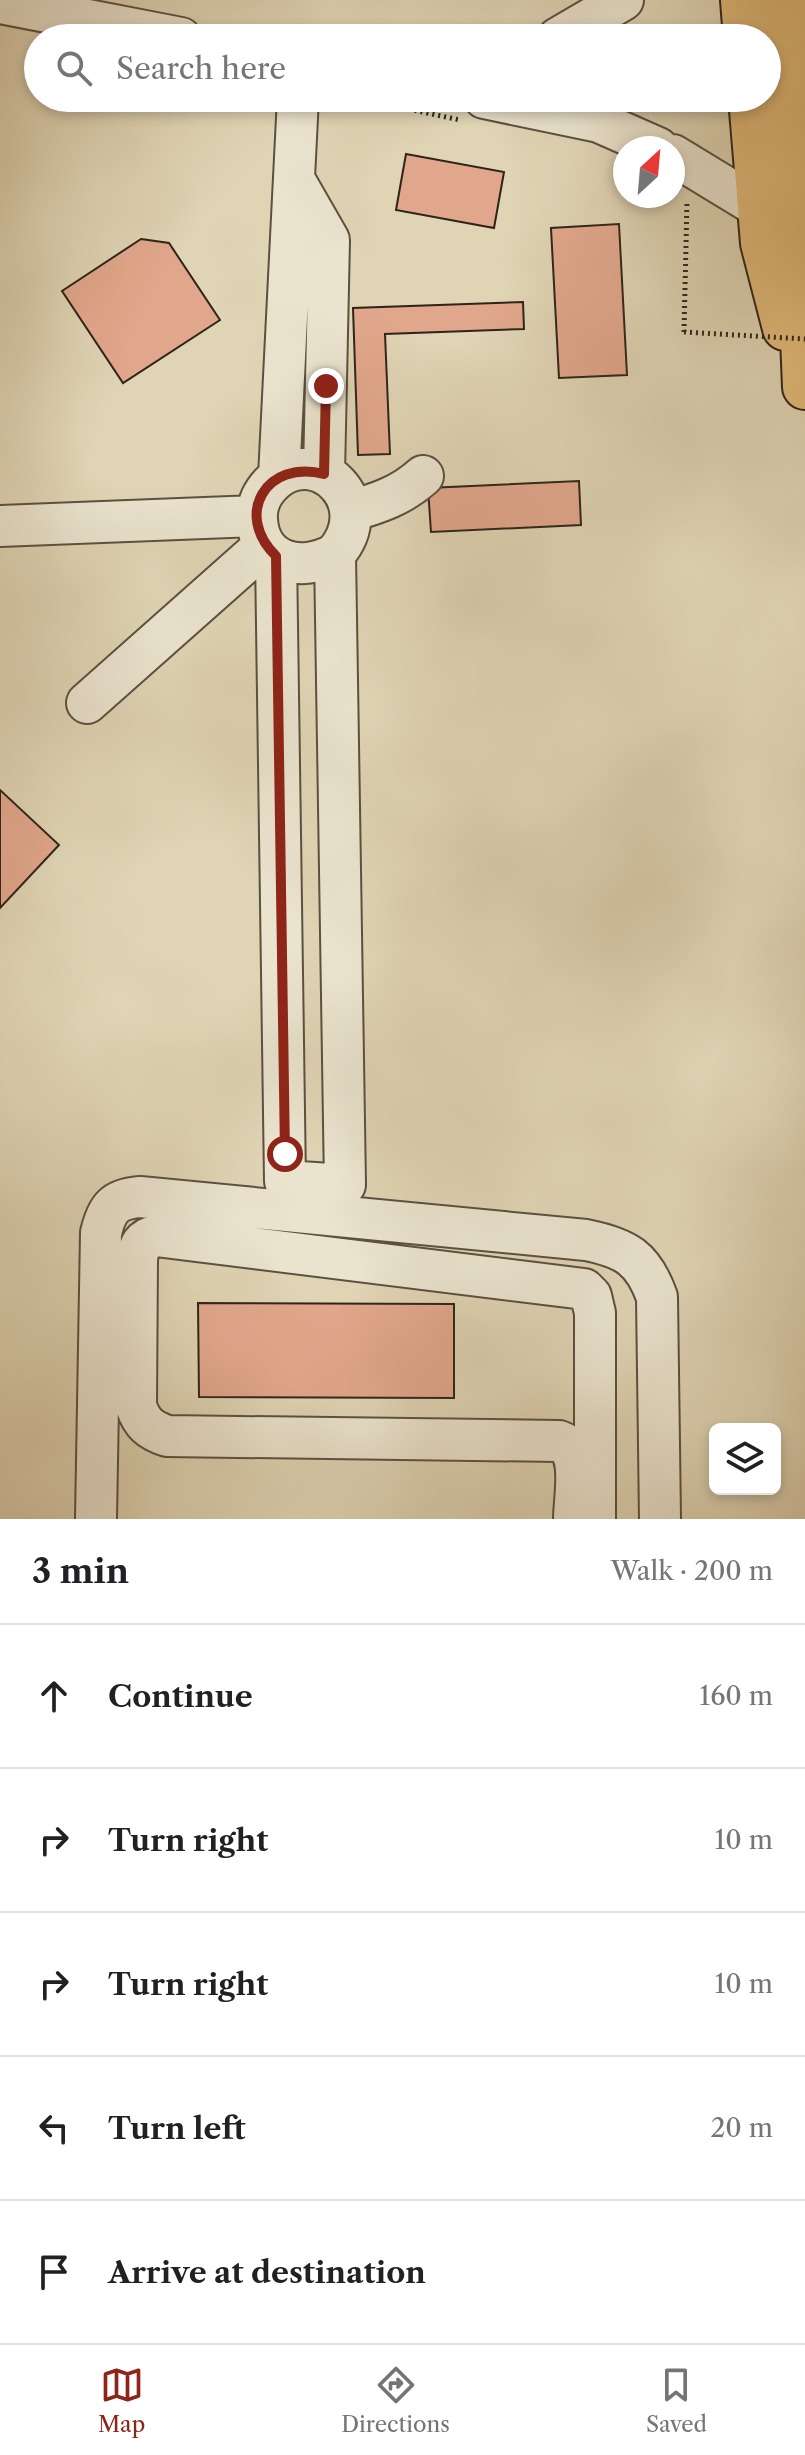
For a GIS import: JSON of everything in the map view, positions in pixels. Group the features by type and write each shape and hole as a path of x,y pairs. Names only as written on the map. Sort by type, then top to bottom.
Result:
{"highway":[{"path":"743,0 745,24"},
{"path":"787,0 805,387"},
{"path":"752,112 763,243 805,407"}],"street":[{"path":"582,24 623,0"},
{"path":"0,3 109,24"},
{"path":"279,477 297,112"},
{"path":"551,112 599,122 631,136"},
{"path":"685,162 760,208"},
{"path":"294,179 329,240 324,474"},
{"path":"0,526 266,539 290,563 305,565 321,562 335,554 345,542 351,527 347,496 337,483 324,474 309,470 293,471 279,477 267,487 259,500 266,539 285,1181 345,1185 335,554"},
{"path":"351,511 386,500 408,489 423,476"},
{"path":"87,703 266,539"},
{"path":"283,1043 302,1064 314,1068 326,1065 337,1056 342,1043"},
{"path":"96,1519 101,1233 105,1218 113,1206 124,1198 140,1197 586,1240 632,1255 649,1275 657,1297 660,1519"},
{"path":"574,1519 575,1457 570,1448 559,1441 167,1436 155,1432 139,1417 136,1406 137,1259 141,1242 147,1237 156,1236 584,1289 591,1296 595,1313 595,1519"}],"path":[{"path":"687,197 684,332 805,339"}],"building":[{"path":"406,154 504,172 494,228 396,210"},
{"path":"619,224 627,375 559,378 551,228"},
{"path":"141,239 169,243 220,320 123,383 62,291"},
{"path":"523,302 524,329 385,334 390,454 358,455 353,308"},
{"path":"579,481 581,525 431,532 428,488"},
{"path":"0,790 59,845 0,908"},
{"path":"198,1303 454,1304 454,1398 199,1397"}],"route":[{"path":"285,1154 276,556 265,545 258,531 256,516 259,500 267,487 279,477 293,471 309,470 324,474 326,386"}]}
